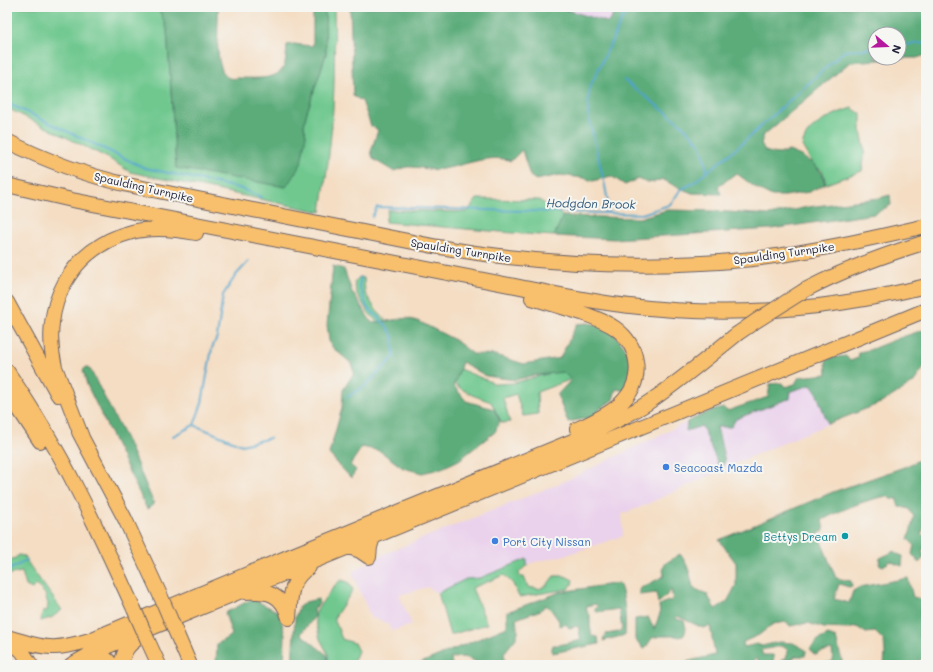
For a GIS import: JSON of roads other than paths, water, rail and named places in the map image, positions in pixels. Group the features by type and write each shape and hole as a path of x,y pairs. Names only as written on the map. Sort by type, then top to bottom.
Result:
{"highway":[{"name":"Spaulding Turnpike","path":"7,141 42,158 63,166 128,186 433,246 478,254 524,259 615,265 707,263 753,259 822,249 926,226"},
{"path":"7,185 79,201 609,304 655,309 745,312 806,307 882,296 926,286"},
{"path":"84,440 55,367 51,346 51,326 56,302 67,280 84,258 107,242 124,234 142,230 175,230 331,256 409,266"},
{"path":"7,638 49,647 61,647 82,643 575,440 616,421 646,404 665,391 737,334 805,290 857,266 926,242"},
{"path":"353,531 510,458 593,422 620,404 630,393 637,372 636,358 630,344 621,332 598,319 469,277"},
{"path":"7,302 126,519 190,665"},
{"path":"71,665 88,655 156,626 926,310"},
{"path":"854,339 926,315"},
{"path":"7,371 55,448 84,502 134,609 158,665"},
{"path":"7,391 60,472 84,502"},
{"path":"235,594 260,592 276,597 285,607 289,618 291,594 295,582 304,570 318,560"},
{"path":"121,665 124,652 127,647 156,626"},
{"path":"7,638 22,651 31,665"},
{"path":"148,641 154,665"},
{"path":"88,655 103,657 107,659 111,665"}],"waterway":[{"path":"608,212 605,186 588,114 589,89 628,7"},
{"name":"Hodgdon Brook","path":"907,44 926,43"},
{"name":"Hodgdon Brook","path":"372,217 377,207 642,214 669,205 680,190 693,183 737,148 844,51 867,49"},
{"path":"624,80 681,124 700,144 707,172"},
{"path":"7,103 145,168 239,188 261,197"},
{"path":"194,425 202,403 212,348 217,337 223,295 236,275 249,261"},
{"name":"Hodgdon Brook","path":"347,397 365,386 394,357 393,336 386,325 367,307 359,286 361,277"},
{"name":"Hodgdon Brook","path":"173,436 194,425 242,445 270,438"},
{"name":"Hodgdon Brook","path":"7,571 27,560"}],"place":[{"name":"Seacoast Mazda","path":"666,467"},
{"name":"Bettys Dream","path":"845,536"},
{"name":"Port City Nissan","path":"495,541"}]}
